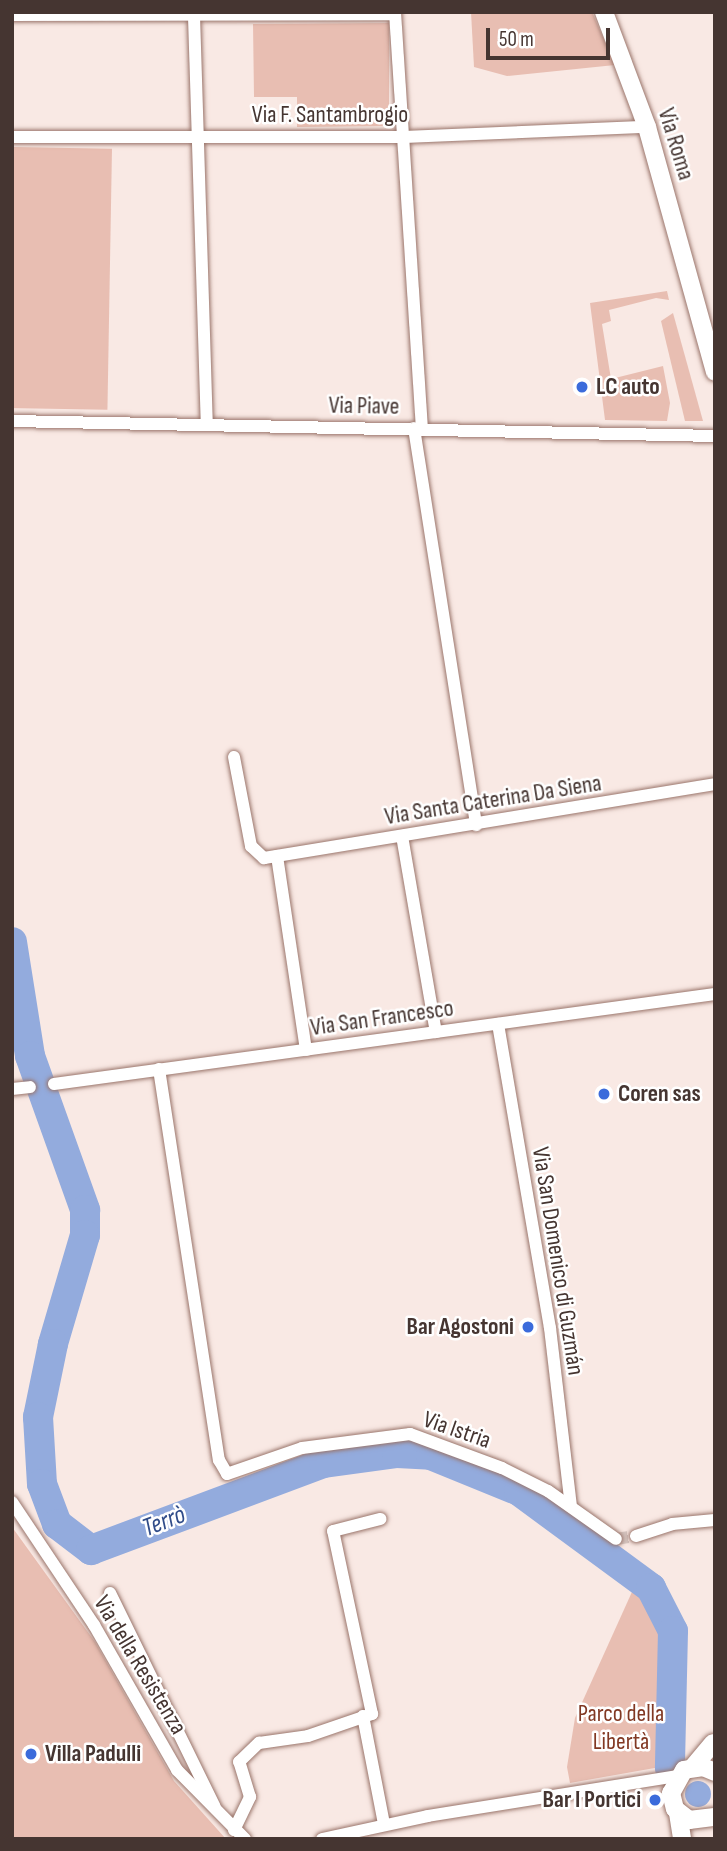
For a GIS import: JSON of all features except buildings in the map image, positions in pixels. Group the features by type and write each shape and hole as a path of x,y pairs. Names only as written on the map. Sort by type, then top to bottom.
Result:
{"street":[{"name":"Via Roma","path":"604,12 647,127 715,372"},
{"path":"12,15 395,13 404,137 418,428 475,824"},
{"path":"194,16 196,136 208,425"},
{"name":"Via F. Santambrogio","path":"12,137 404,137 647,127"},
{"name":"Via Piave","path":"12,421 715,436"},
{"path":"234,757 251,846 260,856 277,856 306,1050"},
{"name":"Via Santa Caterina Da Siena","path":"277,856 715,784"},
{"path":"402,836 436,1032"},
{"name":"Via San Francesco","path":"54,1084 715,995"},
{"name":"Via San Domenico di Guzmán","path":"498,1024 550,1328 571,1506"},
{"name":"Via Istria","path":"159,1069 219,1460 227,1474 313,1446 411,1434 502,1468 571,1506 616,1539"},
{"path":"12,1089 30,1087"},
{"name":"Via della Resistenza","path":"12,1502 94,1625 177,1770 245,1839"},
{"path":"234,1830 250,1797 239,1762 259,1743 308,1737 372,1714 365,1667 333,1531 380,1519"},
{"path":"636,1536 672,1524 715,1520"},
{"path":"110,1593 215,1807"},
{"path":"363,1716 384,1825"},
{"path":"682,1839 678,1813 671,1793 685,1772 714,1743"},
{"path":"322,1839 384,1825 685,1772 715,1772"},
{"path":"678,1813 689,1821 710,1819"},
{"path":"691,1839 710,1819"}],"green space":[{"path":"471,12 592,12 615,65 507,76 474,67"},
{"path":"389,23 389,126 297,127 297,97 254,97 253,24"},
{"path":"12,147 112,149 107,410 12,408"},
{"path":"667,291 669,300 656,298 609,310 611,321 602,324 611,379 663,366 670,403 667,421 605,420 590,303"},
{"path":"673,313 703,421 685,421 661,321"},
{"path":"12,1527 95,1642 174,1781 226,1839 12,1839"},
{"name":"Parco della Libertà","path":"636,1583 656,1609 669,1639 666,1766 570,1783 567,1767 575,1718"}],"water":[{"path":"698,1781 707,1785 711,1794 707,1803 698,1807 689,1803 685,1794 689,1785"}],"waterway":[{"name":"Terrò","path":"12,942 30,1056 85,1210 85,1235 53,1344 38,1417 42,1484 57,1524 91,1550 324,1463 397,1453 431,1455 519,1491 651,1588 673,1631 670,1768"}],"tunnel":[{"path":"616,1539 636,1536"}],"place":[{"name":"LC auto","path":"582,387"},
{"name":"Coren sas","path":"604,1094"},
{"name":"Bar Agostoni","path":"528,1327"},
{"name":"Villa Padulli","path":"31,1754"},
{"name":"Bar I Portici","path":"655,1800"}]}
